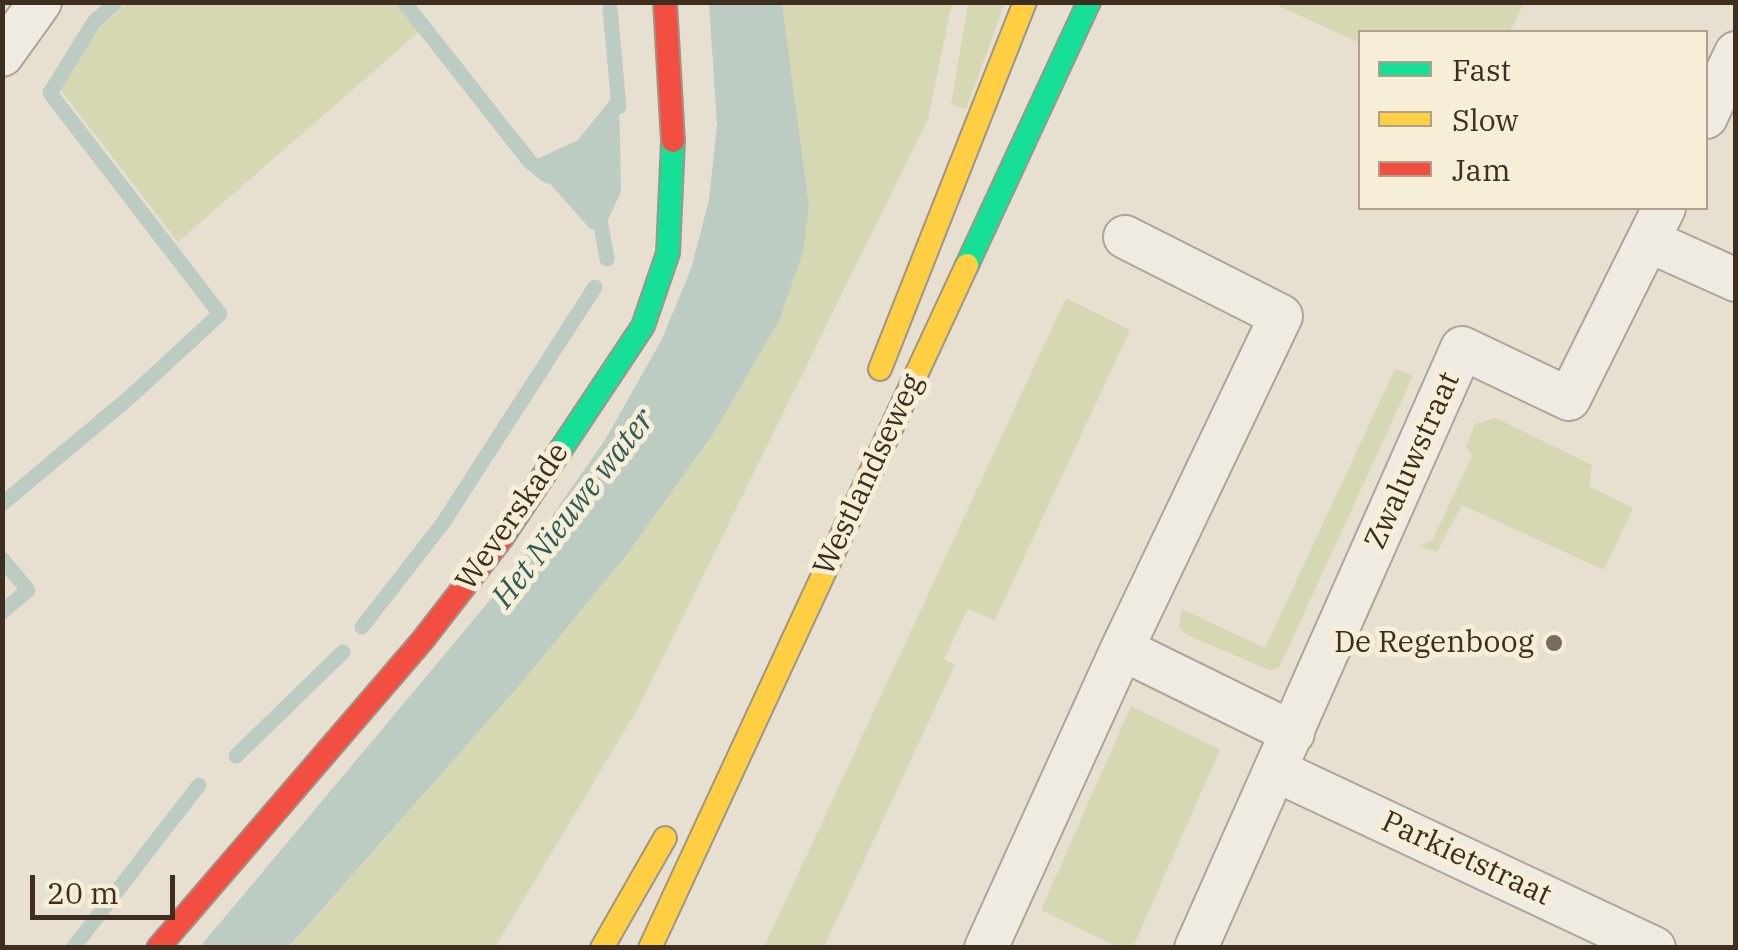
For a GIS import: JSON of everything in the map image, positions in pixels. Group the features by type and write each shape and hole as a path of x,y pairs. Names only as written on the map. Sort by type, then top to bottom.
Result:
{"main road":[{"name":"Weverskade","path":"158,948 422,641 509,529 643,326 668,253 673,135 665,2"},
{"name":"Westlandseweg","path":"869,394 1025,2"},
{"name":"Westlandseweg","path":"650,948 1090,2"},
{"path":"602,948 672,824"}],"street":[{"path":"2,56 40,2"},
{"path":"1708,113 1736,53"},
{"path":"1656,224 1736,280"},
{"name":"Zwaluwstraat","path":"1196,948 1462,348 1569,399 1656,224"},
{"path":"986,948 1122,649 1281,316 1125,237"},
{"path":"1122,649 1285,752"},
{"name":"Parkietstraat","path":"1285,752 1654,948"}],"green space":[{"path":"128,3 398,3 421,30 178,242 59,88 102,25"},
{"path":"782,3 952,3 928,119 637,710 495,947 289,948 518,687 625,557 715,431 779,321 809,206"},
{"path":"968,3 1005,3 966,109 951,104"},
{"path":"1272,3 1524,3 1511,30 1358,30 1358,42"},
{"path":"1066,298 1130,330 995,620 968,609 944,659 955,665 824,947 764,947"},
{"path":"1395,369 1413,376 1279,668 1269,670 1187,635 1179,628 1182,609 1265,648"},
{"path":"1496,418 1592,465 1589,486 1633,508 1604,570 1462,505 1437,552 1419,546 1432,541 1472,456 1466,447 1475,424"},
{"path":"1131,706 1220,750 1133,947 1120,948 1041,910"}],"water":[{"name":"Het Nieuwe water","path":"709,3 782,3 809,206 803,252 779,321 715,431 625,557 518,687 289,947 199,948 511,575 605,440 662,339 691,269 709,200 717,125"},
{"path":"619,89 621,192 603,230 590,229 531,162 578,140"}],"waterway":[{"path":"2,504 130,397 220,314 50,93 94,22 116,2"},
{"path":"404,2 530,162 548,176"},
{"path":"610,9 619,107"},
{"path":"599,214 607,259"},
{"path":"362,627 443,523 595,287"},
{"path":"2,559 28,590 2,612"},
{"path":"236,756 343,652"},
{"path":"73,948 199,785"}],"traffic: fast":[{"path":"967,265 1089,2"},
{"path":"502,538 643,326 668,253 673,141"}],"traffic: slow":[{"path":"880,369 1025,2"},
{"path":"650,948 967,265"},
{"path":"602,948 665,838"}],"traffic: jam":[{"path":"665,2 673,141"},
{"path":"158,948 422,641 502,538"}],"place":[{"name":"De Regenboog","path":"1554,643"}]}
